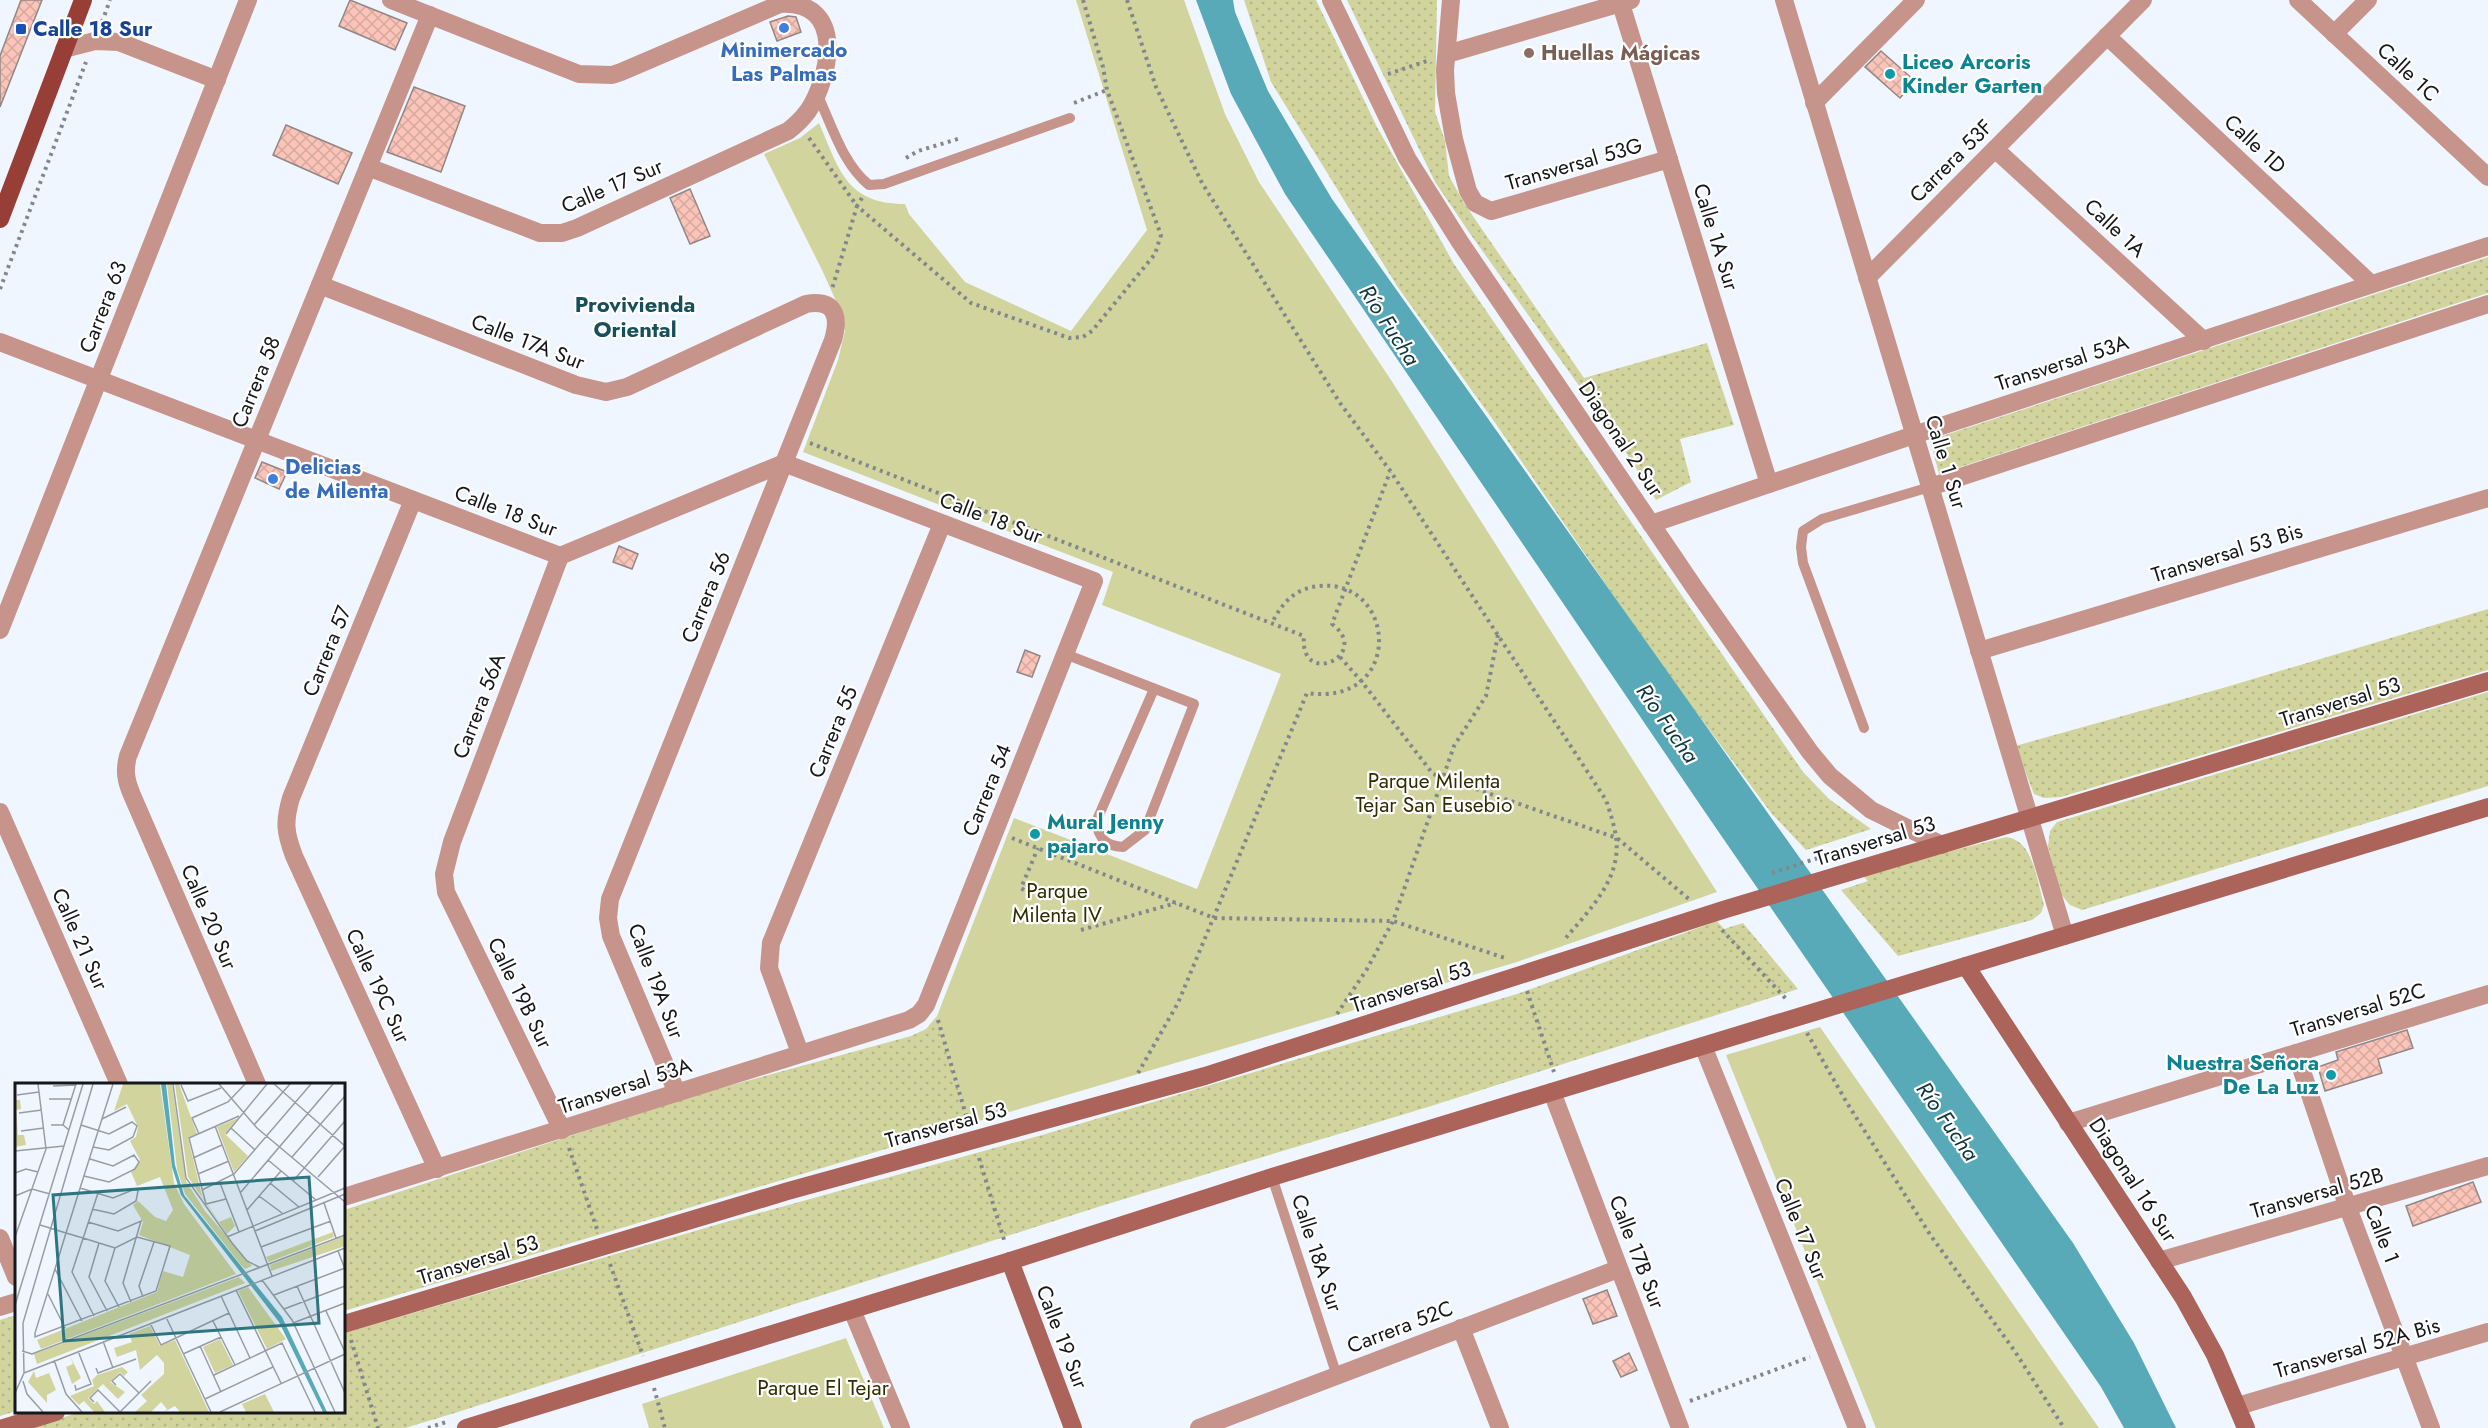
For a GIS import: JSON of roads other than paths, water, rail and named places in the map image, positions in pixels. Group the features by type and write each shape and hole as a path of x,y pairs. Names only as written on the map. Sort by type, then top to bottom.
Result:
{"main road":[{"path":"0,219 83,0"}],"street":[{"name":"Carrera 63","path":"0,630 248,0"},
{"path":"391,0 579,74 612,75 780,4 794,0 808,3 818,10 826,26 829,45 817,94"},
{"name":"Diagonal 2 Sur","path":"1331,0 1407,158 1450,227 1651,524 1790,723 1830,776 1871,810 1941,844"},
{"path":"1451,0 1447,54 1626,2"},
{"name":"Calle 1 Sur","path":"1784,0 2065,936"},
{"path":"1815,103 1916,0"},
{"name":"Carrera 53F","path":"1867,278 2143,0"},
{"name":"Calle 1C","path":"2298,0 2488,177"},
{"path":"2334,34 2368,0"},
{"name":"Calle 1A Sur","path":"1626,2 1669,159 1768,484"},
{"name":"Carrera 58","path":"125,767 430,15"},
{"name":"Calle 1D","path":"2108,36 2371,284"},
{"path":"64,49 95,40 119,42 217,80"},
{"name":"Transversal 53G","path":"1447,54 1446,93 1454,140 1468,190 1475,203 1491,211 1669,159"},
{"name":"Calle 17 Sur","path":"368,167 540,232 561,233 577,228 777,138 799,122 817,94"},
{"name":"Calle 1A","path":"1995,149 2204,341"},
{"name":"Transversal 53A","path":"1651,524 2488,246"},
{"name":"Calle 17A Sur","path":"320,285 576,385 606,392 627,387 806,304 823,303"},
{"name":"Carrera 56","path":"608,918 610,899 837,326 836,314 823,303"},
{"path":"1930,488 2488,304"},
{"name":"Calle 18 Sur","path":"0,342 560,556 784,464 1094,581"},
{"name":"Transversal 53 Bis","path":"1979,651 2488,498"},
{"name":"Carrera 57","path":"285,819 291,798 413,500"},
{"name":"Carrera 55","path":"800,1053 769,968 768,957 771,944 942,524"},
{"name":"Carrera 56A","path":"444,874 449,850 560,556"},
{"name":"Carrera 54","path":"919,1014 926,1005 1094,581"},
{"name":"Transversal 53","path":"345,1324 788,1191 1205,1076 1726,909 2488,681"},
{"name":"Calle 20 Sur","path":"125,767 126,781 257,1083"},
{"path":"466,1428 1010,1261 1272,1177 2488,807"},
{"name":"Calle 21 Sur","path":"0,812 119,1083"},
{"name":"Calle 19C Sur","path":"285,819 287,836 294,856 437,1169"},
{"name":"Calle 19B Sur","path":"444,874 446,892 562,1130"},
{"name":"Calle 19A Sur","path":"608,918 611,936 677,1093"},
{"name":"Diagonal 16 Sur","path":"1966,966 2202,1330 2246,1428"},
{"name":"Transversal 52C","path":"2068,1123 2488,994"},
{"name":"Transversal 53A","path":"345,1197 909,1020 919,1014"},
{"name":"Calle 17 Sur","path":"1703,1046 1857,1428"},
{"name":"Calle 1","path":"2296,1053 2348,1208 2431,1428"},
{"name":"Calle 17B Sur","path":"1556,1091 1618,1269 1680,1428"},
{"name":"Transversal 52B","path":"2159,1261 2488,1166"},
{"path":"0,1238 15,1275"},
{"name":"Calle 19 Sur","path":"1010,1261 1073,1428"},
{"name":"Carrera 52C","path":"1199,1428 1618,1269"},
{"path":"0,1307 15,1302"},
{"path":"852,1310 901,1428"},
{"path":"1461,1328 1500,1428"},
{"name":"Transversal 52A Bis","path":"2238,1406 2488,1332"},
{"path":"3,1428 53,1413"}],"lane":[{"path":"817,94 847,161 857,175 869,185 884,184 1070,118"},
{"path":"1864,728 1803,563 1800,547 1803,531 1822,519 1930,488"},
{"path":"1065,654 1194,704 1145,830 1123,847 1111,846 1098,836 1095,822 1154,689"},
{"name":"Calle 18A Sur","path":"1272,1177 1337,1376"}],"water":[{"name":"Río Fucha","path":"1196,0 1233,0 1235,12 1268,91 1332,199 2073,1243 2134,1343 2176,1428 2124,1428 2101,1387 1707,815 1285,194 1231,94"}],"place":[{"name":"Minimercado Las Palmas","path":"784,28"},
{"name":"Calle 18 Sur","path":"21,29"},
{"name":"Huellas Mágicas","path":"1529,53"},
{"name":"Liceo Arcoris Kinder Garten","path":"1890,74"},
{"name":"Delicias de Milenta","path":"273,479"},
{"name":"Mural Jenny pajaro","path":"1035,834"},
{"name":"Nuestra Señora De La Luz","path":"2331,1075"}],"district":[{"name":"Provivienda Oriental","path":"635,316"}],"park label":[{"name":"Parque Milenta Tejar San Eusebio","path":"1434,793"},
{"name":"Parque Milenta IV","path":"1057,903"},
{"name":"Parque El Tejar","path":"823,1388"}]}
